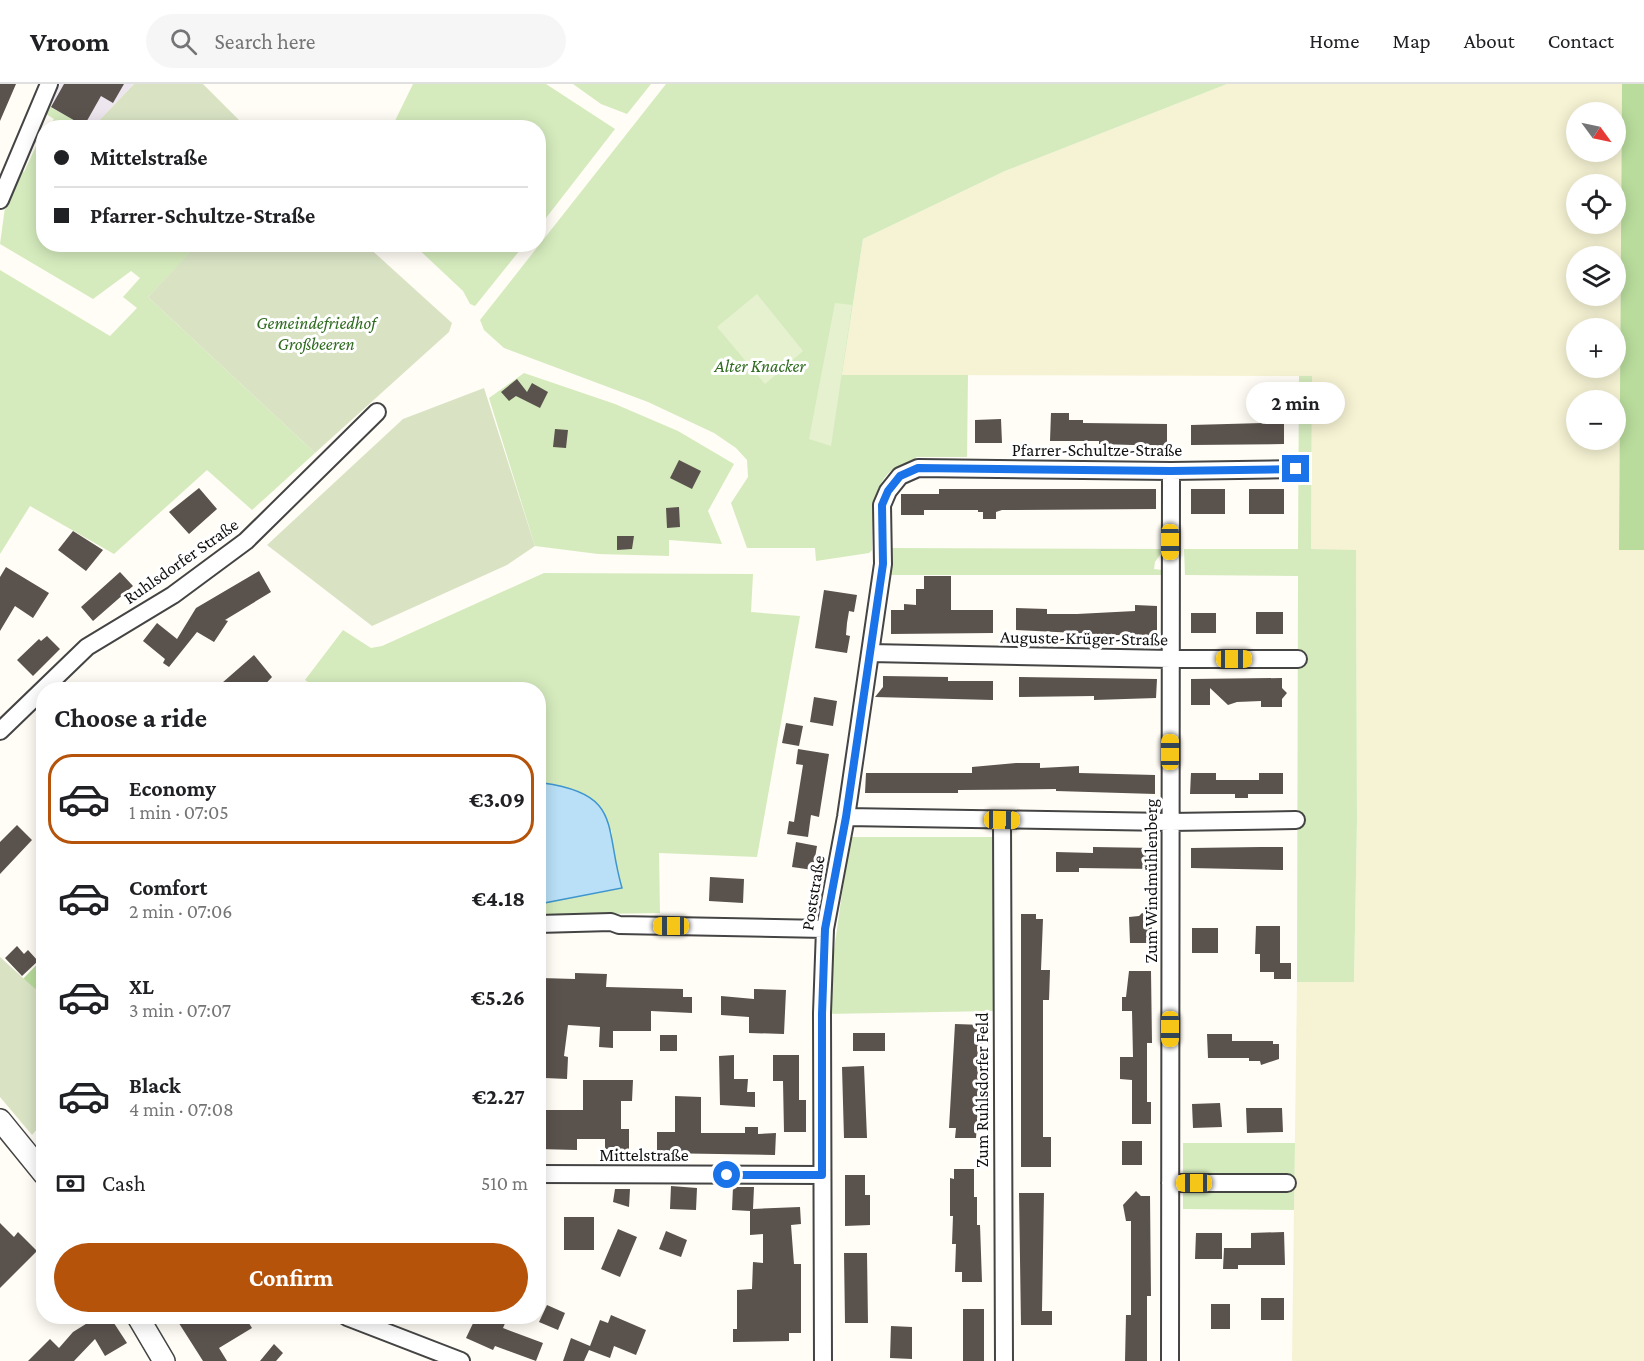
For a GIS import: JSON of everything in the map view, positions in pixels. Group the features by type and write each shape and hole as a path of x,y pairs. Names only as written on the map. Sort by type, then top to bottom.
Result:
{"street":[{"path":"0,200 49,84"},
{"name":"Ruhlsdorfer Straße","path":"51,682 87,647 173,595 246,541 376,412"},
{"name":"Pfarrer-Schultze-Straße","path":"900,476 918,468 1171,471 1296,469"},
{"name":"Zum Windmühlenberg","path":"1170,1361 1171,471"},
{"name":"Poststraße","path":"823,1361 822,1014 825,929 846,817 883,564 882,505 888,491 900,476"},
{"name":"Auguste-Krüger-Straße","path":"870,653 1298,659"},
{"name":"Ruhlsdorfer Straße","path":"0,731 36,696"},
{"path":"846,817 1170,822 1296,820"},
{"name":"Zum Ruhlsdorfer Feld","path":"1002,820 1004,1361"},
{"path":"546,924 611,922 619,925 825,929"},
{"path":"0,1120 36,1164"},
{"name":"Mittelstraße","path":"546,1174 822,1175"},
{"path":"1170,1183 1287,1183"},
{"path":"142,1324 165,1361"},
{"path":"387,1324 461,1361"}],"shaded area":[{"path":"60,84 134,84 100,120 74,120 50,107"},
{"path":"1227,84 1622,84 1622,102 1566,102 1566,162 1621,162 1621,174 1566,174 1566,234 1621,234 1621,246 1566,246 1566,306 1621,306 1620,318 1566,318 1566,378 1620,378 1620,390 1566,390 1566,450 1620,450 1619,549 1644,550 1644,1361 1292,1361 1297,982 1354,982 1357,820 1356,551 1311,549 1312,376 842,375 863,239 1005,171"}],"green space":[{"path":"134,84 203,84 239,120 100,120"},
{"path":"413,84 546,84 615,129 546,218 546,120 395,120"},
{"path":"573,84 651,84 627,114 601,104"},
{"name":"Alter Knacker","path":"666,84 1227,84 1005,171 863,239 842,375 968,375 967,457 916,457 916,461 901,465 889,472 877,495 874,508 872,550 869,553 816,561 815,548 747,548 731,503 748,477 747,460 736,448 714,433 648,402 504,348 484,330 480,320 534,252 546,252 546,236"},
{"path":"1622,84 1644,84 1644,550 1619,550 1620,450 1626,450 1626,390 1620,390 1620,378 1626,378 1626,318 1620,318 1621,306 1626,306 1626,246 1621,246 1621,234 1626,234 1626,174 1621,174 1621,162 1626,162 1626,102 1622,102"},
{"path":"50,107 74,120 54,120 46,114"},
{"path":"36,146 36,252 191,252 148,297 315,453 252,510 207,470 114,554 30,506 0,554 0,270 110,336 137,308 123,297 140,278 131,271 93,299 0,244 6,200 20,171 24,172"},
{"name":"Gemeindefriedhof Großbeeren","path":"190,252 374,252 452,323 449,332 315,453 148,297"},
{"path":"421,252 518,252 475,306 470,304 463,291"},
{"name":"Alter Knacker","path":"757,294 803,351 765,384 717,327"},
{"path":"835,303 852,305 831,446 809,439"},
{"path":"524,373 615,404 678,431 734,464 708,511 722,544 669,540 669,556 598,554 535,546 489,398"},
{"path":"1299,376 1312,376 1311,549 1356,550 1357,820 1354,982 1297,982 1298,576 1185,575 1184,549 1298,549"},
{"path":"484,388 535,546 507,565 372,626 267,545 403,419"},
{"path":"890,548 1164,549 1155,562 1154,569 1162,570 1165,575 890,575"},
{"path":"544,573 753,574 751,612 800,616 757,857 659,853 660,913 546,915 546,903 622,887 612,852 612,831 546,785 546,682 308,682 305,680 343,630 371,648 382,646"},
{"path":"850,837 994,837 995,1011 825,1014"},
{"path":"0,957 36,990 36,1130 32,1135 0,1097"},
{"path":"36,965 36,990 23,979"},
{"path":"1183,1143 1295,1143 1294,1210 1183,1209 1183,1192 1287,1192 1288,1176 1183,1175"}],"water":[{"path":"546,784 569,788 587,795 598,805 606,817 622,888 546,903"}],"building":[{"path":"0,84 16,84 0,121"},
{"path":"64,84 124,84 113,103 101,96 87,120 74,120 51,107"},
{"path":"517,379 527,392 532,383 548,392 540,408 516,396 509,401 501,392"},
{"path":"1264,411 1279,411 1279,417 1284,417 1284,444 1191,445 1191,425 1264,423"},
{"path":"1051,413 1069,413 1069,420 1083,420 1083,423 1167,424 1167,446 1099,444 1099,441 1050,441"},
{"path":"1001,419 1002,443 975,443 975,420"},
{"path":"555,429 568,430 566,448 553,447"},
{"path":"679,460 701,471 692,489 670,478"},
{"path":"199,488 217,509 189,534 169,512"},
{"path":"939,489 1156,489 1156,509 1002,510 996,512 996,519 983,519 983,512 978,512 978,510 924,510 924,515 901,515 901,494 939,494"},
{"path":"1191,489 1225,489 1225,514 1191,514"},
{"path":"1249,489 1284,489 1284,514 1249,514"},
{"path":"679,507 680,527 667,528 666,508"},
{"path":"73,531 103,550 86,571 58,550"},
{"path":"617,536 634,536 632,549 617,550"},
{"path":"6,567 49,593 33,618 15,606 0,631 0,577"},
{"path":"259,571 271,592 225,620 228,621 214,642 197,632 169,667 163,663 165,659 143,641 157,623 177,639 196,608"},
{"path":"120,572 133,586 93,621 81,607"},
{"path":"924,576 951,576 951,610 993,610 993,633 891,634 891,610 904,610 904,604 916,605 916,589 924,589"},
{"path":"824,590 857,595 854,612 849,611 846,635 850,636 847,653 815,648"},
{"path":"1135,605 1157,606 1157,637 1016,630 1016,608 1047,609 1047,614 1077,614 1135,611"},
{"path":"1256,612 1283,612 1283,634 1256,634"},
{"path":"1191,613 1216,613 1216,633 1191,633"},
{"path":"47,636 60,649 33,676 17,660 39,639 41,641"},
{"path":"254,655 272,677 267,682 223,682"},
{"path":"883,676 948,677 948,681 993,681 993,700 875,697 883,687"},
{"path":"1019,677 1157,679 1156,698 1094,700 1094,696 1019,697"},
{"path":"1282,678 1282,688 1287,693 1282,699 1282,707 1261,707 1261,701 1237,702 1228,705 1210,688 1210,705 1191,705 1191,679"},
{"path":"814,697 837,701 833,726 810,722"},
{"path":"786,723 803,726 799,746 782,743"},
{"path":"798,749 829,754 819,817 811,815 808,837 787,834 789,821 794,822 803,765 796,764"},
{"path":"1040,763 1040,768 1079,766 1079,773 1155,775 1155,794 1056,791 1056,789 958,790 958,793 865,793 866,773 972,773 972,767"},
{"path":"1191,773 1216,773 1216,780 1259,780 1259,773 1283,773 1283,794 1248,794 1248,798 1235,798 1235,794 1190,794"},
{"path":"17,825 32,840 0,874 0,842"},
{"path":"796,842 817,846 813,870 792,867"},
{"path":"1093,847 1156,848 1156,869 1079,868 1079,872 1056,872 1056,852 1093,853"},
{"path":"1283,847 1283,870 1191,868 1191,848"},
{"path":"710,877 744,879 743,903 709,901"},
{"path":"1142,913 1152,917 1152,943 1130,943 1129,917 1139,916"},
{"path":"1021,914 1036,914 1036,919 1043,919 1041,970 1050,970 1049,1000 1043,1000 1043,1137 1051,1137 1051,1167 1021,1167"},
{"path":"1256,926 1280,926 1280,963 1291,963 1291,979 1274,979 1274,972 1260,972 1260,954 1255,954"},
{"path":"1192,928 1218,928 1218,953 1192,953"},
{"path":"17,946 24,954 28,950 36,959 36,963 22,976 5,958"},
{"path":"1129,971 1151,971 1152,1043 1147,1043 1147,1102 1151,1102 1151,1124 1132,1124 1132,1080 1120,1079 1120,1057 1133,1057 1132,1011 1122,1011 1122,997 1126,997"},
{"path":"575,973 607,974 606,987 683,989 683,997 692,997 692,1013 651,1011 651,1031 613,1031 613,1048 599,1047 600,1027 568,1025 564,1056 568,1057 567,1079 546,1078 546,978 575,979"},
{"path":"754,989 786,990 784,1034 749,1033 749,1017 721,1015 721,996 754,999"},
{"path":"955,1024 984,1025 976,1138 955,1138 956,1128 949,1128"},
{"path":"853,1033 885,1033 885,1051 853,1051"},
{"path":"1207,1034 1232,1034 1232,1041 1273,1041 1273,1044 1279,1044 1279,1059 1261,1065 1260,1061 1249,1061 1249,1058 1208,1058"},
{"path":"660,1035 677,1035 677,1051 660,1051"},
{"path":"734,1055 734,1079 748,1079 747,1092 755,1092 755,1107 720,1105 719,1056"},
{"path":"773,1055 799,1055 799,1100 806,1100 806,1132 784,1132 783,1081 773,1081"},
{"path":"864,1066 867,1138 844,1138 842,1067"},
{"path":"583,1080 633,1080 632,1101 621,1101 621,1129 629,1129 629,1150 605,1149 605,1139 577,1139 577,1150 546,1149 546,1110 583,1110"},
{"path":"675,1096 701,1097 701,1133 745,1133 745,1127 758,1127 758,1134 776,1133 775,1155 657,1153 657,1132 675,1132"},
{"path":"1220,1103 1222,1127 1193,1128 1192,1104"},
{"path":"1246,1108 1282,1108 1283,1132 1247,1133"},
{"path":"1122,1141 1142,1141 1142,1165 1122,1165"},
{"path":"954,1169 974,1169 977,1225 980,1225 982,1282 962,1282 962,1272 955,1272 956,1244 952,1244 953,1216 950,1216 950,1178 954,1179"},
{"path":"845,1175 865,1175 865,1195 870,1195 870,1225 845,1226"},
{"path":"671,1186 697,1188 696,1210 670,1209"},
{"path":"733,1187 754,1187 753,1209 800,1207 801,1224 791,1225 794,1264 801,1264 801,1333 789,1333 789,1341 733,1342 733,1329 737,1329 737,1290 752,1289 753,1262 763,1263 763,1234 750,1235 750,1211 732,1210"},
{"path":"615,1189 630,1189 629,1207 613,1202"},
{"path":"1136,1191 1141,1196 1150,1196 1151,1296 1147,1296 1147,1361 1125,1361 1126,1315 1131,1315 1131,1221 1126,1221 1123,1205"},
{"path":"1019,1193 1044,1193 1042,1311 1052,1311 1052,1325 1021,1325"},
{"path":"564,1217 594,1217 594,1250 564,1250"},
{"path":"0,1223 14,1237 18,1232 36,1252 0,1288"},
{"path":"618,1229 637,1237 620,1277 601,1269"},
{"path":"666,1231 687,1240 681,1257 659,1249"},
{"path":"1284,1232 1285,1265 1238,1265 1238,1269 1223,1269 1224,1248 1251,1248 1251,1233"},
{"path":"1196,1233 1222,1233 1222,1259 1195,1259"},
{"path":"844,1253 867,1253 868,1323 845,1323"},
{"path":"1261,1298 1284,1298 1284,1320 1261,1320"},
{"path":"1211,1304 1230,1304 1230,1329 1211,1329"},
{"path":"547,1305 565,1313 558,1330 544,1324 546,1324"},
{"path":"963,1309 984,1309 984,1361 963,1361"},
{"path":"611,1315 646,1330 636,1355 614,1346 610,1358 589,1350 584,1361 563,1361 571,1338 590,1346 600,1320 608,1323"},
{"path":"86,1324 115,1324 127,1343 105,1356 95,1339 74,1361 28,1361 50,1339 59,1348 73,1332"},
{"path":"179,1324 249,1324 252,1328 219,1348 227,1361 203,1361"},
{"path":"473,1324 505,1324 503,1328 543,1343 536,1361 495,1346 493,1350 466,1338"},
{"path":"891,1326 912,1327 912,1359 890,1358"},
{"path":"274,1344 283,1353 276,1361 260,1361"}],"route":[{"path":"727,1175 822,1175 822,1014 825,929 846,817 883,564 882,505 888,491 900,476 918,468 1171,471 1296,469"}]}
